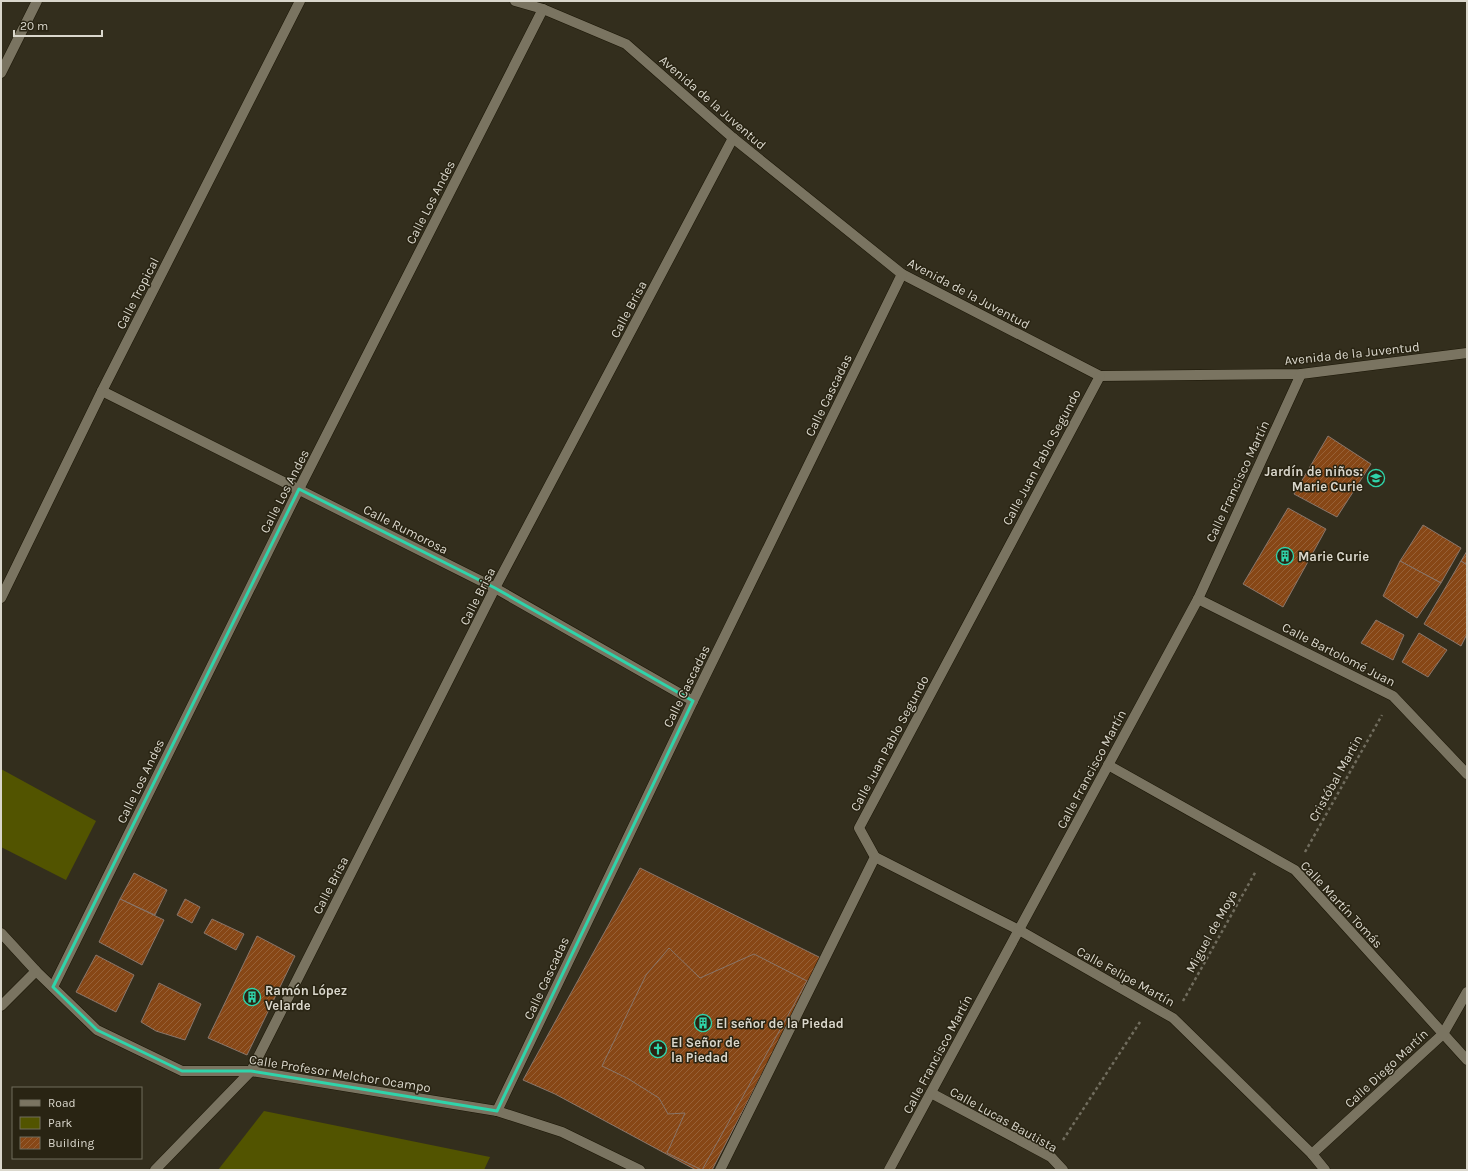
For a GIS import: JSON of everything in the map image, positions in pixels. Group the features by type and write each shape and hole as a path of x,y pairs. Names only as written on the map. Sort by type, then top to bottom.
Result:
{"street":[{"path":"1,72 37,1"},
{"name":"Calle Tropical","path":"1,598 102,390 300,1"},
{"name":"Avenida de la Juventud","path":"515,1 543,9 626,44 733,138 902,274 1100,376 1301,374 1467,353"},
{"name":"Calle Los Andes","path":"53,987 299,489 543,9"},
{"name":"Calle Brisa","path":"156,1170 251,1071 495,588 733,138"},
{"name":"Calle Cascadas","path":"497,1111 693,701 902,274"},
{"name":"Calle Francisco Martín","path":"889,1170 1198,599 1301,374"},
{"name":"Calle Juan Pablo Segundo","path":"875,857 859,828 1100,376"},
{"name":"Calle Rumorosa","path":"102,390 495,588 693,701"},
{"name":"Calle Bartolomé Juan","path":"1198,599 1393,696 1467,774"},
{"name":"Calle Martín Tomás","path":"1108,765 1295,870 1467,1060"},
{"path":"720,1170 875,857"},
{"name":"Calle Felipe Martín","path":"875,857 1019,930 1173,1018 1312,1154 1325,1170"},
{"name":"Calle Profesor Melchor Ocampo","path":"1,933 36,971 97,1030 182,1071 251,1071 497,1111 562,1132 640,1170"},
{"path":"1,1006 36,971"},
{"name":"Calle Diego Martín","path":"1312,1154 1442,1034 1467,992"},
{"name":"Calle Lucas Bautista","path":"931,1093 1051,1157 1063,1170"}],"path":[{"name":"Cristóbal Martin","path":"1295,870 1393,696"},
{"name":"Miguel de Moya","path":"1173,1018 1266,854"},
{"path":"1051,1157 1151,1005"}],"highlighted area":[{"path":"299,489 495,588 693,701 497,1111 251,1071 182,1071 97,1030 53,987"}],"green space":[{"path":"1,769 96,821 66,880 1,847"},
{"path":"264,1111 490,1157 484,1170 218,1170"}],"building":[{"name":"Marie Curie","path":"1328,436 1371,464 1337,517 1294,494"},
{"name":"Marie Curie","path":"1288,508 1326,529 1283,607 1243,584"},
{"name":"Marie Curie","path":"1423,525 1461,548 1441,583 1400,561"},
{"path":"1467,551 1467,565 1461,561"},
{"name":"Marie Curie","path":"1400,561 1441,583 1417,618 1383,596"},
{"path":"1461,561 1467,565 1467,634 1461,646 1424,624"},
{"path":"1376,620 1404,635 1393,660 1361,643"},
{"path":"1419,633 1447,650 1428,677 1402,662"},
{"name":"El Señor de la Piedad","path":"640,868 821,958 712,1170 696,1170 555,1094 523,1080"},
{"path":"134,873 167,890 155,915 120,899"},
{"path":"120,899 164,920 142,965 99,942"},
{"path":"185,899 200,907 192,923 177,915"},
{"path":"212,919 244,934 236,950 204,933"},
{"name":"Ramón López Velarde","path":"257,936 295,956 247,1055 208,1038"},
{"name":"El señor de la Piedad","path":"669,948 700,978 754,954 807,981 702,1170 667,1153 685,1113 668,1114 659,1098 627,1078 602,1066 646,975"},
{"path":"96,955 134,975 116,1012 76,992"},
{"path":"159,983 201,1004 185,1040 156,1031 141,1022"}],"place":[{"name":"Jardín de niños: Marie Curie","path":"1376,478"},
{"name":"Marie Curie","path":"1285,556"},
{"name":"Ramón López Velarde","path":"252,997"},
{"name":"El señor de la Piedad","path":"703,1023"},
{"name":"El Señor de la Piedad","path":"658,1049"}]}
